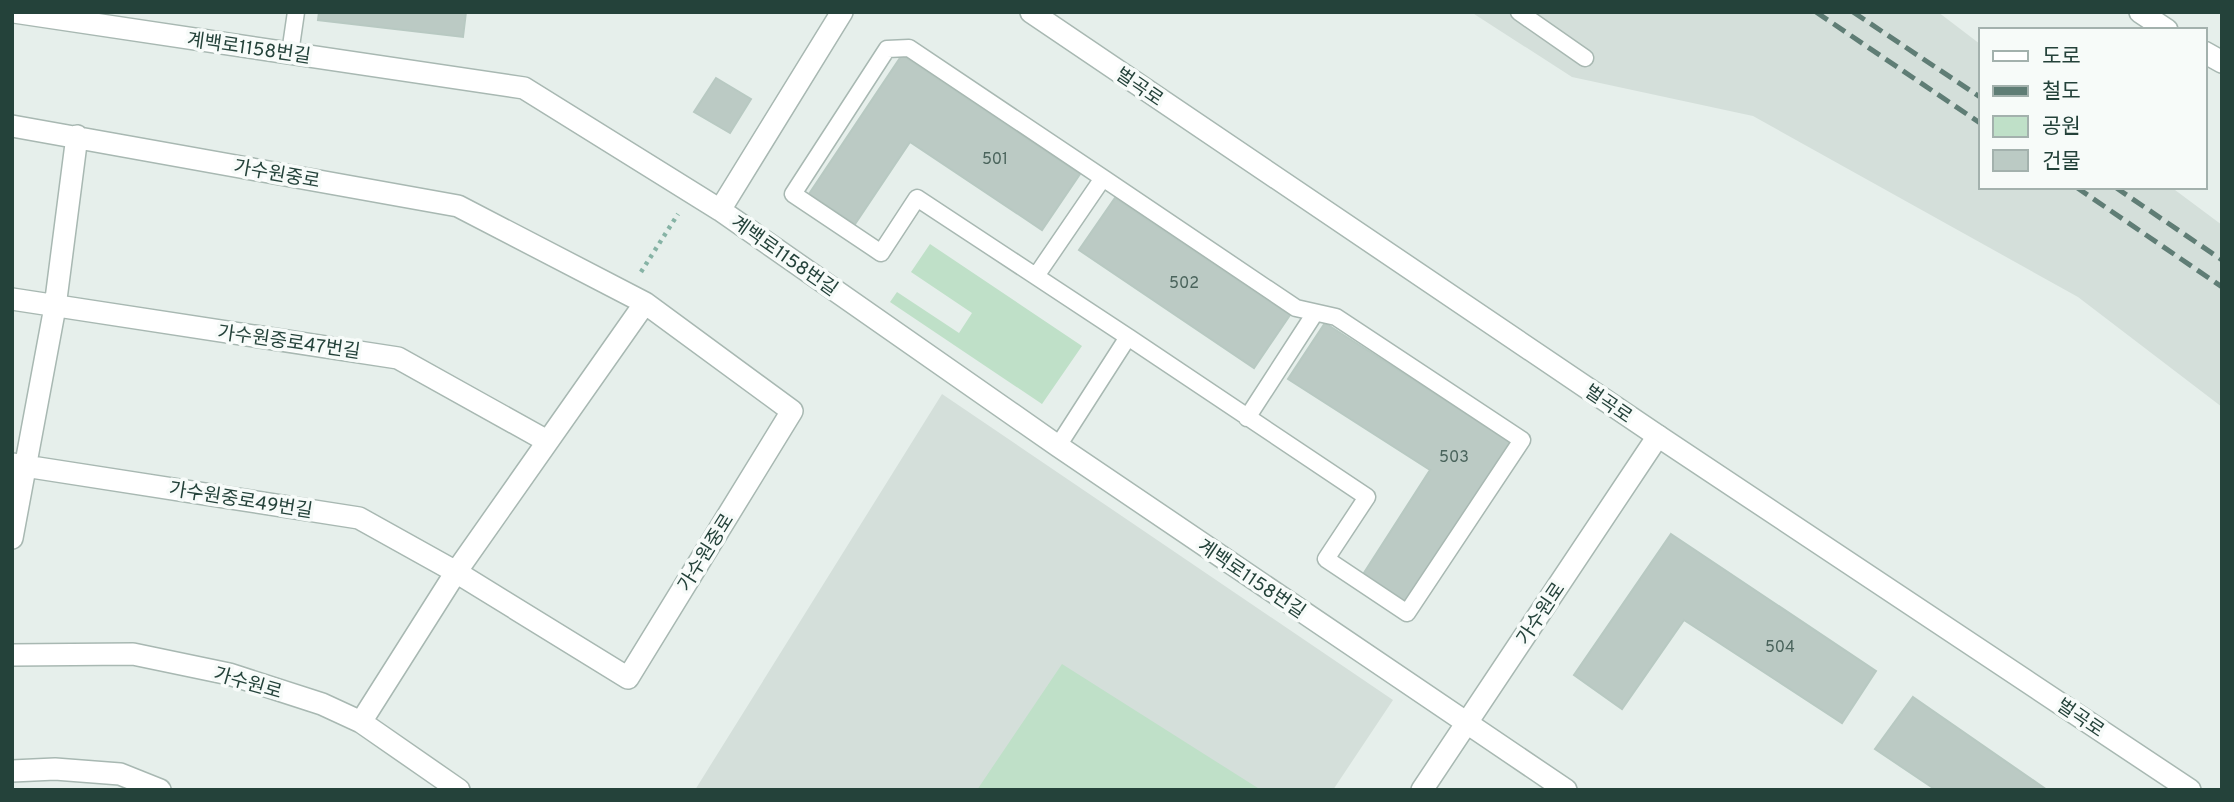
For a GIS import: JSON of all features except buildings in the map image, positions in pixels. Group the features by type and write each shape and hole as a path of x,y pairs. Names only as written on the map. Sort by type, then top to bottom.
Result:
{"street":[{"name":"계백로1158번길","path":"14,12 524,88 720,209 1058,446 1566,790"},
{"path":"720,209 842,12"},
{"name":"벌곡로","path":"1031,12 1658,436 2190,790"},
{"path":"2140,12 2164,28"},
{"path":"2206,53 2222,62"},
{"name":"가수원중로","path":"12,126 458,206 636,298 793,411 628,678 456,572"},
{"path":"12,538 20,464 55,306 76,136"},
{"path":"361,722 456,572 547,441 636,298"},
{"name":"가수원중로47번길","path":"12,299 398,358 547,441"},
{"name":"가수원로","path":"1422,790 1658,436"},
{"name":"가수원중로49번길","path":"20,464 359,518 456,572"},
{"name":"가수원로","path":"12,655 133,654 229,674 322,704 361,722 459,790"},
{"path":"12,771 55,769 120,774 160,790"}],"lane":[{"path":"290,53 296,12"},
{"path":"1519,12 1585,58"},
{"path":"909,48 1296,309 1336,317 1522,440 1407,613 1326,559 1367,497 1036,276 917,198 881,253 793,194 887,49 909,48"},
{"path":"1036,276 1103,178"},
{"path":"1248,418 1315,313"},
{"path":"1058,446 1128,337"}],"path":[{"path":"636,298 692,192"}],"shaded area":[{"path":"1471,12 1938,12 1979,43 1979,189 2174,189 2222,225 2222,407 2078,297 1753,116 1572,77"},
{"path":"942,394 1393,700 1333,790 695,790"}],"green space":[{"path":"930,244 1082,346 1042,404 890,302 897,292 959,333 972,313 911,272"},
{"path":"1062,664 1261,790 977,790"}],"railway":[{"path":"1816,12 1979,122"},
{"path":"1853,12 1979,96"},
{"path":"2079,189 2222,287"},
{"path":"2118,189 2222,260"}]}
